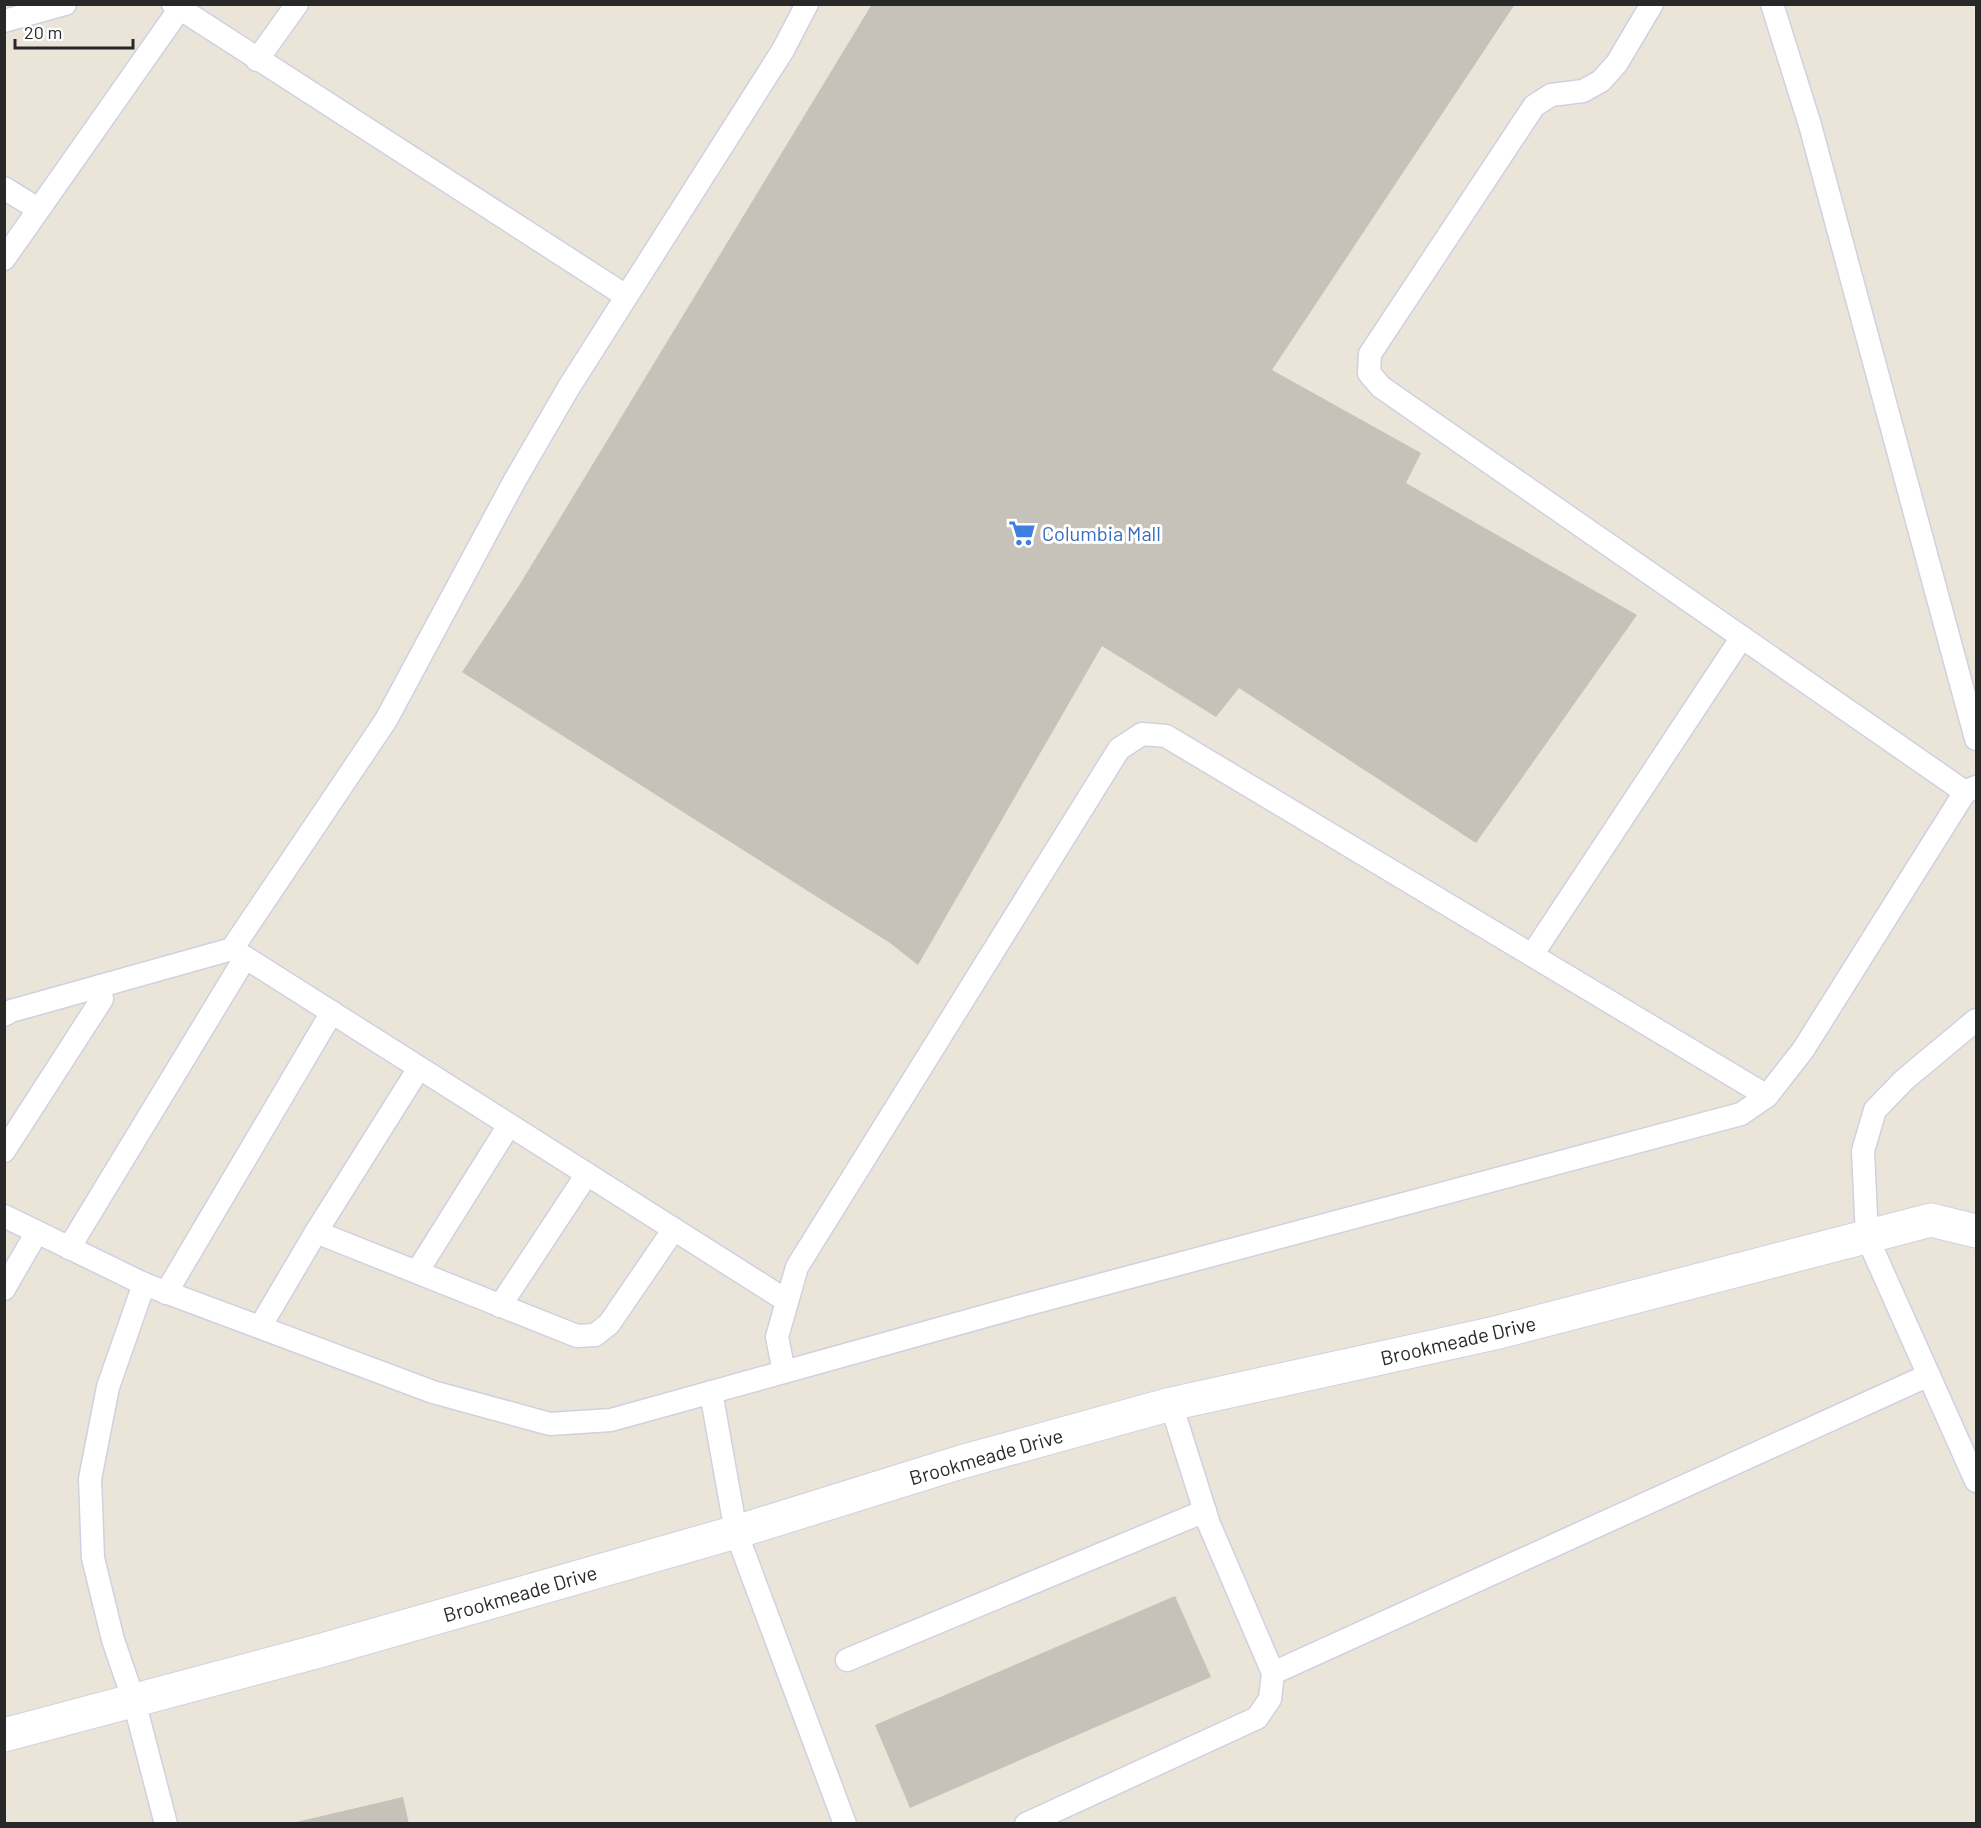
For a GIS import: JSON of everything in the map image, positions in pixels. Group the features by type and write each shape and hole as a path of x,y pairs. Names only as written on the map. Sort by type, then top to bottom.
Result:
{"street":[{"name":"Brookmeade Drive","path":"4,1735 319,1651 736,1532 961,1462 1171,1404 1495,1333 1931,1220 1977,1231"}],"lane":[{"path":"4,21 65,4"},
{"path":"257,60 297,4"},
{"path":"69,1248 238,953 386,720 515,480 568,387 783,50 807,4"},
{"path":"4,1216 144,1284 433,1392 550,1424 611,1420 1025,1305 1741,1114 1767,1096 1803,1050 1971,790 1742,637 1381,387 1369,373 1370,354 1534,106 1551,95 1583,91 1601,81 1617,63 1652,4"},
{"path":"1772,4 1810,125 1977,739"},
{"path":"4,259 178,6 257,60 626,296"},
{"path":"4,188 38,209"},
{"path":"1532,955 1742,637"},
{"path":"784,1372 777,1337 796,1267 1119,749 1142,734 1166,736 1767,1096"},
{"path":"4,1015 11,1011 100,986 238,953 787,1301"},
{"path":"4,1151 102,999 100,986"},
{"path":"166,1293 332,1012"},
{"path":"1977,1020 1904,1080 1875,1110 1863,1151 1867,1237 1977,1481"},
{"path":"260,1327 316,1232 419,1068"},
{"path":"417,1272 509,1125"},
{"path":"500,1306 587,1174"},
{"path":"316,1232 577,1336 595,1335 609,1324 674,1229"},
{"path":"4,1289 37,1232"},
{"path":"144,1284 108,1387 90,1479 93,1558 113,1640 134,1701 166,1824"},
{"path":"1273,1673 1929,1375"},
{"path":"711,1392 736,1532 845,1824"},
{"path":"1026,1824 1257,1718 1270,1699 1273,1673 1209,1524 1171,1404"},
{"path":"847,1660 1205,1510"}],"building":[{"name":"Columbia Mall","path":"872,4 1515,4 1272,370 1421,453 1406,483 1637,615 1476,843 1239,688 1216,717 1102,646 918,965 890,943 462,672 520,584"},
{"path":"1175,1596 1211,1677 910,1808 875,1725"},
{"path":"403,1797 409,1824 292,1824 292,1823"}],"place":[{"name":"Columbia Mall","path":"1022,533"}]}
